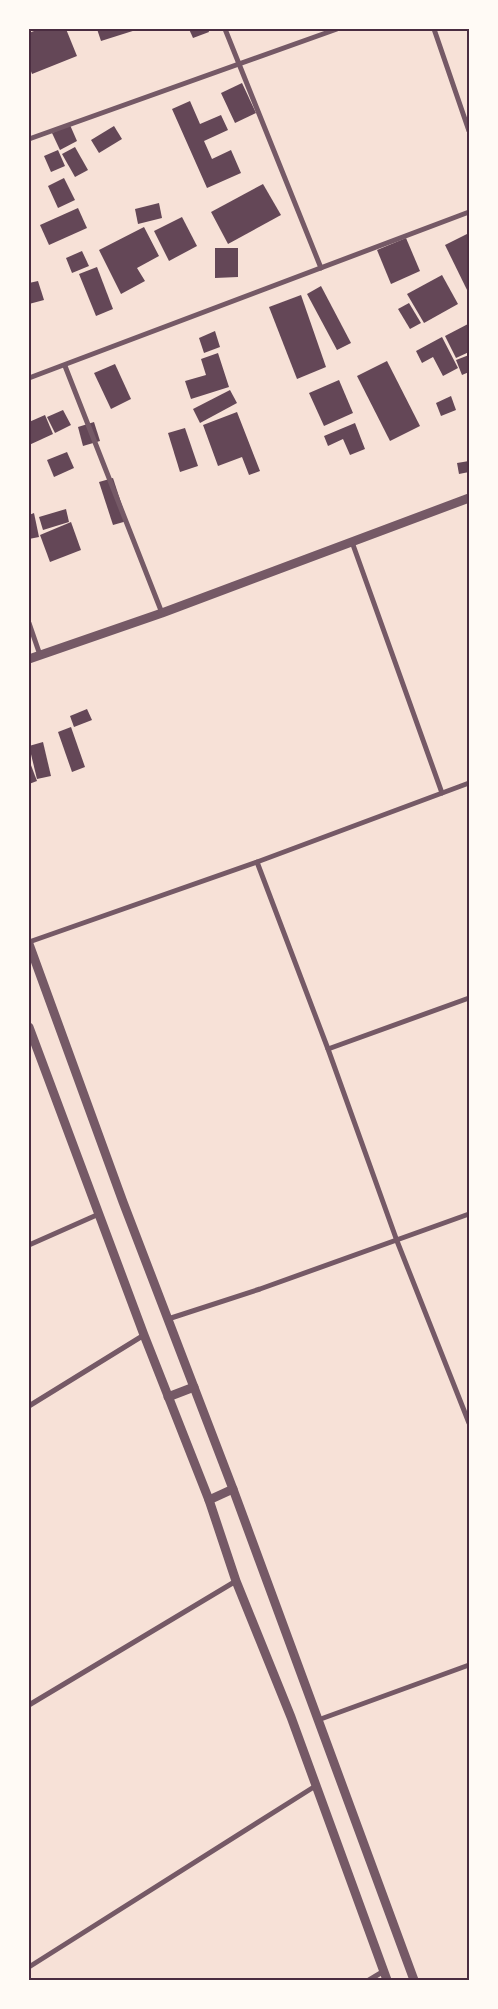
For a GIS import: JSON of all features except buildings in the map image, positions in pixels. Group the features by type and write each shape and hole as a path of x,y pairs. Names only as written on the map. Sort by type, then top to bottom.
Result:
{"street":[{"path":"225,29 321,268"},
{"path":"29,138 337,29"},
{"path":"434,29 469,132"},
{"path":"29,378 469,212"},
{"path":"64,366 162,613"},
{"path":"29,659 162,613 469,498"},
{"path":"352,542 442,793"},
{"path":"29,624 40,655"},
{"path":"414,1980 234,1489 167,1319 29,943 257,862 469,783"},
{"path":"257,862 328,1049 397,1241 469,1423"},
{"path":"328,1049 469,998"},
{"path":"29,1027 144,1335 209,1500 236,1581 316,1785 387,1980"},
{"path":"29,1245 99,1214"},
{"path":"167,1319 397,1241 469,1214"},
{"path":"29,1406 144,1335"},
{"path":"168,1397 194,1387"},
{"path":"209,1500 234,1489"},
{"path":"29,1706 236,1581"},
{"path":"318,1720 469,1665"},
{"path":"29,1967 316,1785"},
{"path":"369,1980 384,1971"}]}
